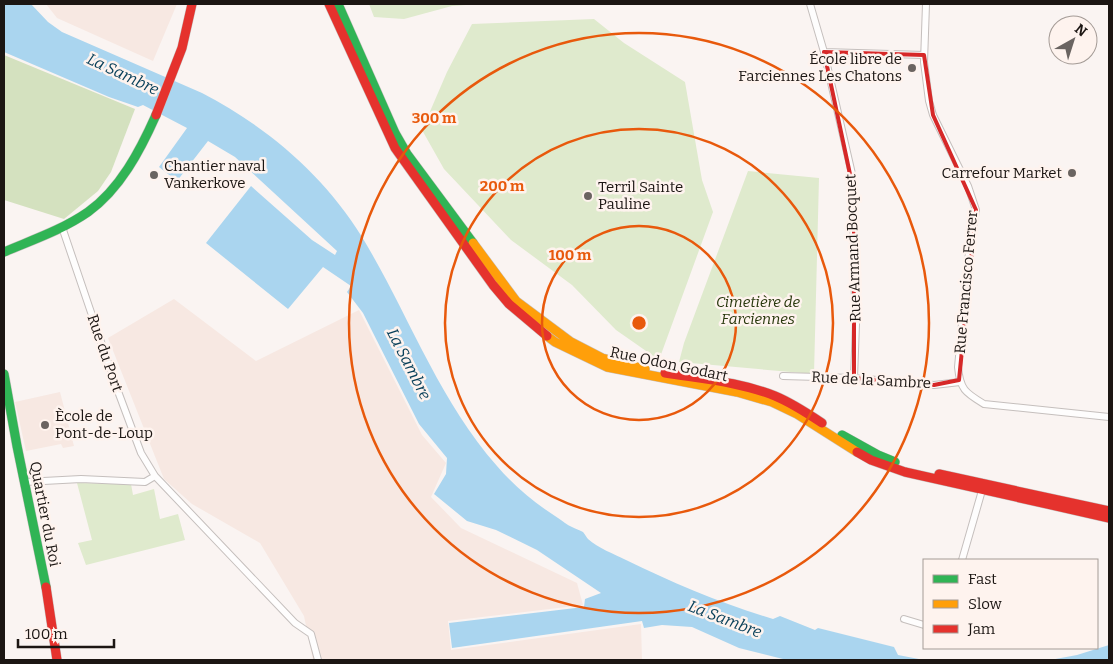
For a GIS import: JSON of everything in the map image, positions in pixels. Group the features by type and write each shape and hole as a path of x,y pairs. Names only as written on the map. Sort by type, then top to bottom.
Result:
{"main road":[{"path":"4,252 62,227 89,210 108,194 130,166 150,128 174,71 187,36 192,4"},
{"name":"Rue Odon Godart","path":"329,4 395,148 493,285 509,304 555,342 607,367 737,392 772,402 797,414 872,460 906,472 1109,511"},
{"name":"Rue Odon Godart","path":"338,4 395,133 407,154 516,301 571,342 602,358 637,368 737,386 775,396 800,408 849,440 878,456 908,467 1109,518"},
{"name":"Quartier du Roi","path":"4,374 9,410 53,624 57,660"}],"street":[{"name":"Rue Armand Bocquet","path":"810,4 824,52 852,174 856,324 854,378"},
{"name":"Rue Francisco Ferrer","path":"926,4 924,55 929,101 933,115 968,186 976,210 968,260 958,367 960,382"},
{"path":"824,52 924,55"},
{"name":"Rue du Port","path":"62,227 116,386 141,452 155,476 295,623 311,634 318,660"},
{"name":"Rue de la Sambre","path":"782,376 854,378 934,385 960,382"},
{"path":"960,382 968,394 984,404 1109,418"},
{"path":"25,482 81,479 145,482 155,476"},
{"path":"962,559 983,487"},
{"path":"904,619 923,625"}],"highlighted area":[{"path":"824,52 924,55 933,115 976,210 959,380 934,385 854,378 854,193"}],"shaded area":[{"path":"46,4 177,4 153,61 57,18"},
{"path":"174,299 256,361 359,310 422,435 446,463 431,497 461,528 577,583 583,605 448,621 451,650 641,624 642,660 313,660 304,616 260,543 192,504 164,479 108,338"},
{"name":"Ècole de Pont-de-Loup","path":"60,392 74,446 63,448 61,444 26,451 15,402"}],"green space":[{"path":"369,4 480,4 452,6 404,19 374,17"},
{"name":"Terril Sainte Pauline","path":"594,19 624,43 685,82 702,180 713,212 659,360 616,330 572,285 511,240 444,169 422,130 447,72 472,24"},
{"path":"4,55 135,109 111,172 98,191 64,219 4,200"},
{"name":"Cimetière de Farciennes","path":"748,171 819,178 814,374 679,362 684,343"},
{"path":"77,483 131,484 133,495 154,489 160,519 178,514 185,540 86,565 78,543 92,540"}],"water":[{"name":"La Sambre","path":"4,4 31,4 48,22 62,32 202,93 249,121 292,154 330,193 362,237 440,384 476,440 511,481 542,507 568,525 583,532 588,539 601,548 698,592 773,619 780,616 815,630 818,628 894,647 898,655 924,660 787,660 739,648 692,627 662,625 644,628 642,621 452,648 449,623 584,607 585,599 601,593 537,550 496,530 467,521 434,494 446,474 447,458 419,424 363,313 347,292 351,286 323,267 288,309 206,243 251,186 312,240 335,255 337,251 235,157 208,141 177,181 159,167 187,128 143,105 138,107 109,97 4,52"},
{"path":"1109,645 1109,660 1050,660 1077,655"}],"traffic: fast":[{"path":"338,4 395,133 407,154 473,243"},
{"path":"4,252 68,224 99,203 128,168 156,115"},
{"path":"4,374 46,587"},
{"path":"842,435 895,462"}],"traffic: slow":[{"path":"473,243 516,301 571,342 602,358 645,369"},
{"path":"547,336 555,342 607,367 737,392 772,402 797,414 857,452"}],"traffic: jam":[{"path":"156,115 182,48 192,4"},
{"path":"329,4 395,148 493,285 509,304 547,336"},
{"path":"665,373 762,391 787,402 822,423"},
{"path":"857,452 871,460 905,472 1109,518"},
{"path":"939,474 1109,511"},
{"path":"46,587 57,660"}],"place":[{"name":"École libre de Farciennes Les Chatons","path":"912,68"},
{"name":"Carrefour Market","path":"1072,173"},
{"name":"Chantier naval Vankerkove","path":"154,175"},
{"name":"Terril Sainte Pauline","path":"588,196"},
{"name":"Ècole de Pont-de-Loup","path":"45,425"}]}
